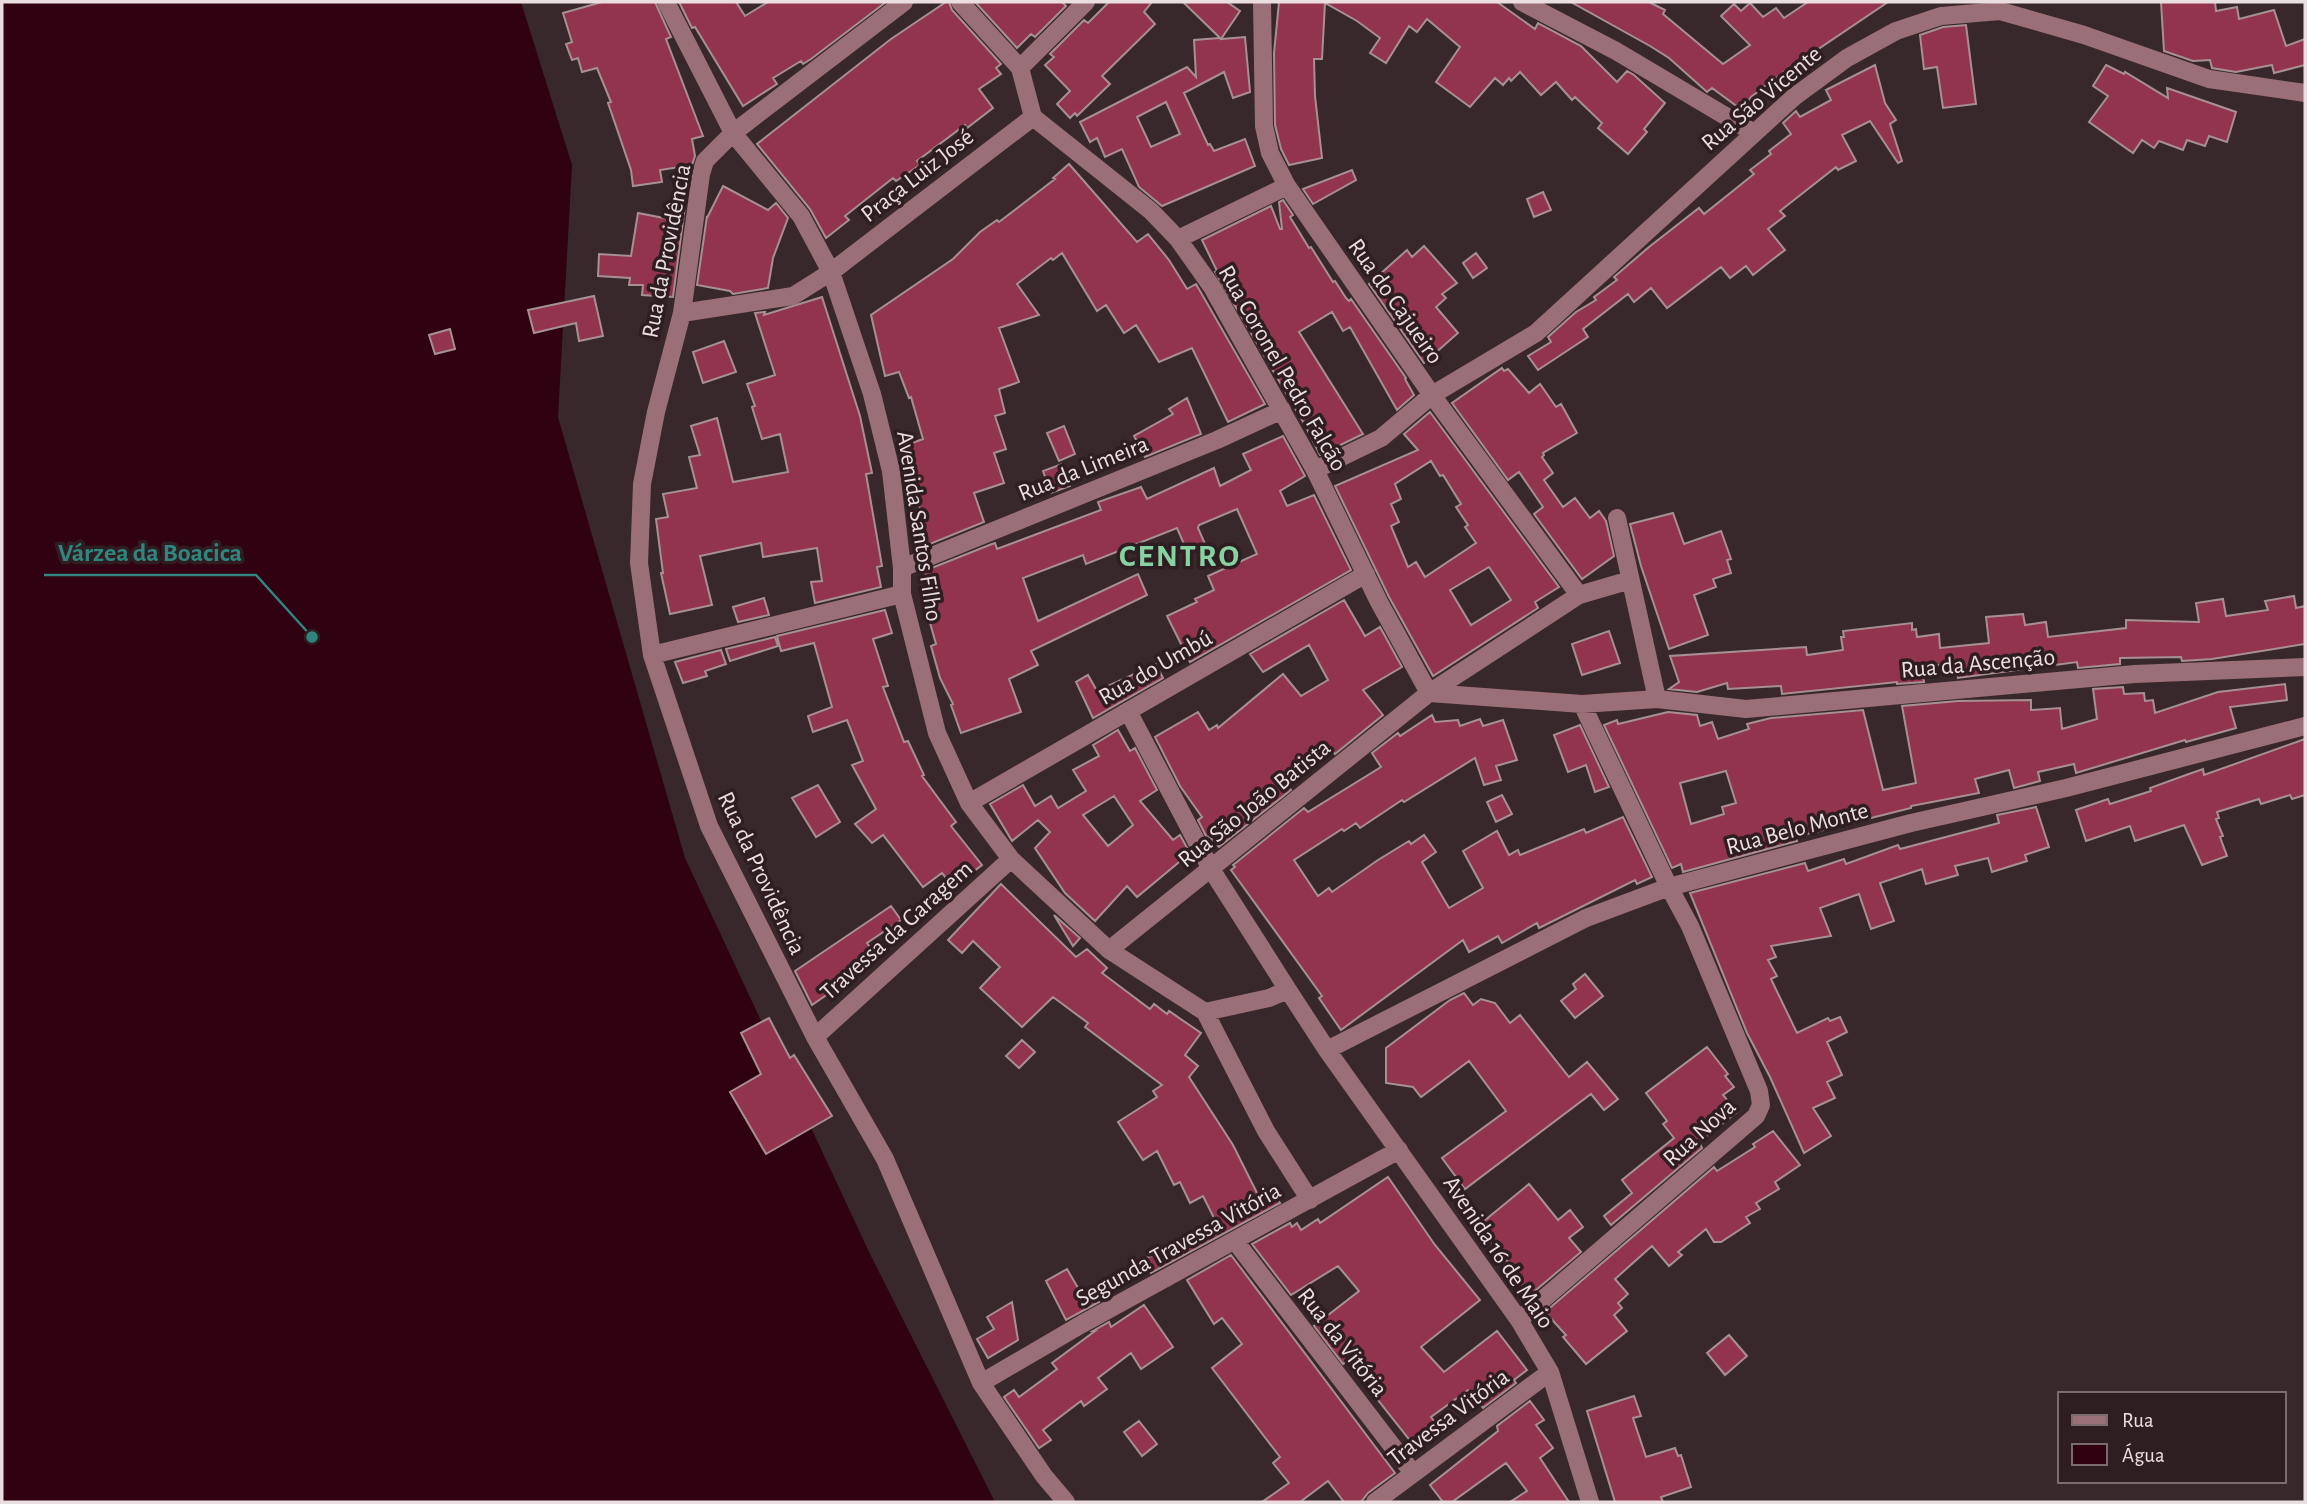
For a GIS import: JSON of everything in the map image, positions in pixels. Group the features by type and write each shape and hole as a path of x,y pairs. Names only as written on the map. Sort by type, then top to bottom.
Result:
{"street":[{"name":"Avenida Santos Filho","path":"666,2 733,133 801,216 831,272 872,394 891,471 902,568 902,594 937,733 969,803 1011,859 1109,950 1205,1012"},
{"name":"Rua da Providência","path":"904,2 733,133 705,161 682,313 656,412 642,484 639,563 652,655 709,826 815,1037 885,1159 981,1383 1044,1476 1066,1502"},
{"path":"960,2 1020,68 1033,117"},
{"path":"1020,68 1086,2"},
{"name":"Rua do Cajueiro","path":"1262,2 1264,126 1270,153 1287,186 1432,395 1579,595"},
{"path":"1522,2 1616,51 1754,133"},
{"name":"Rua São Vicente","path":"1315,470 1381,438 1432,395 1536,333 1794,97 1847,58 1896,31 1941,16 2000,11 2084,35 2209,79 2305,93"},
{"name":"Rua Coronel Pedro Falcão","path":"1033,117 1150,211 1178,239 1212,287 1315,470 1429,693"},
{"name":"Praça Luiz José","path":"682,313 793,296 831,272 1033,117"},
{"path":"1178,239 1287,186"},
{"name":"Rua da Limeira","path":"902,568 1282,411"},
{"path":"1617,518 1657,699"},
{"name":"Rua do Umbú","path":"969,803 1366,574"},
{"name":"Rua São João Batista","path":"1109,950 1429,693 1579,595 1630,582"},
{"path":"652,655 902,594"},
{"name":"Rua da Ascenção","path":"1429,693 1582,704 1657,699 1746,709 2135,674 2305,667"},
{"path":"1582,704 1669,887"},
{"name":"Avenida 16 de Maio","path":"1128,711 1211,869 1288,990 1327,1050 1519,1320 1550,1372 1590,1502"},
{"name":"Rua Belo Monte","path":"1327,1050 1586,918 1669,887 1911,822 2066,788 2305,726"},
{"name":"Travessa da Garagem","path":"815,1037 1011,859"},
{"name":"Rua Nova","path":"1519,1320 1756,1116 1761,1105 1759,1091 1690,926 1669,887"},
{"path":"1288,990 1269,998 1205,1012 1266,1131 1311,1200"},
{"name":"Segunda Travessa Vitória","path":"981,1383 1082,1324 1399,1150"},
{"name":"Rua da Vitória","path":"1235,1241 1413,1473"},
{"name":"Travessa Vitória","path":"1375,1502 1550,1372"}],"water":[{"path":"2,2 521,2 572,165 558,417 685,858 870,1254 995,1502 2,1502"}],"building":[{"path":"602,2 655,2 671,37 666,39 703,136 692,139 695,156 692,165 660,170 662,182 633,186 631,170 608,103 611,102 597,68 582,72 578,58 572,60 566,44 572,42 563,13"},
{"path":"679,2 736,2 745,16 768,2 886,2 811,59 803,64 801,61 773,78 777,84 743,106 695,27 692,28"},
{"path":"949,2 952,10 1001,64 996,68 1001,74 979,89 993,108 917,161 920,165 896,181 893,178 845,216 849,220 826,238 810,209 757,144 891,39"},
{"path":"975,2 1062,2 1066,6 1035,37 1031,34 1017,48"},
{"path":"1109,2 1152,2 1144,12 1155,24 1102,76 1110,84 1077,116 1075,113 1070,118 1057,104 1070,91 1045,65 1054,57 1050,54 1084,20 1088,23"},
{"path":"1183,2 1227,2 1240,11 1221,39 1245,37 1250,92 1233,98 1224,72 1184,93 1208,145 1210,144 1214,151 1245,139 1255,166 1162,206 1139,187 1122,149 1105,157 1097,138 1090,142 1080,122 1187,67 1196,77 1194,40 1220,38","holes":["1166,102 1180,134 1151,147 1137,117"]},
{"path":"1279,2 1497,2 1535,29 1538,23 1581,46 1617,82 1627,71 1634,75 1665,103 1644,129 1647,132 1628,154 1598,128 1602,123 1575,97 1572,100 1556,82 1541,95 1520,72 1503,85 1495,78 1470,107 1436,82 1460,47 1427,19 1417,32 1409,26 1386,63 1370,53 1380,38 1325,3 1322,59 1314,59 1322,158 1289,165 1281,149 1275,125 1274,53"},
{"path":"1571,2 1649,2 1665,10 1663,14 1723,64 1750,45 1721,16 1734,4 1741,11 1750,3 1763,17 1776,8 1784,18 1808,2 1888,2 1777,77 1751,97 1742,110 1712,88 1707,92 1669,58 1650,46"},
{"path":"2161,2 2215,2 2216,11 2237,7 2239,19 2274,10 2286,46 2305,39 2305,65 2274,73 2272,65 2236,72 2212,68 2210,60 2193,61 2164,51"},
{"path":"1966,25 1976,104 1943,108 1937,67 1924,69 1920,35 1943,27"},
{"path":"1875,65 1885,103 1896,120 1890,124 1902,161 1898,163 1870,121 1842,135 1856,161 1838,170 1836,167 1780,211 1785,216 1768,229 1785,250 1753,275 1746,266 1730,278 1721,267 1667,308 1651,288 1634,302 1628,294 1583,329 1588,337 1538,370 1528,356 1551,342 1548,337 1576,312 1596,300 1594,297 1617,280 1614,277 1649,247 1699,208 1704,214 1754,174 1750,170 1791,134 1783,123 1796,111 1800,117 1831,100 1826,90"},
{"path":"2106,65 2124,74 2125,72 2168,98 2167,88 2236,112 2227,142 2209,136 2205,146 2187,140 2183,150 2159,141 2154,148 2142,140 2133,153 2089,122 2108,96 2093,86"},
{"path":"1069,164 1137,242 1148,234 1187,289 1196,284 1265,404 1228,422 1192,348 1159,362 1136,325 1124,333 1106,305 1097,311 1062,253 1053,260 1051,258 1017,284 1039,315 999,328 1019,382 999,389 1005,413 995,416 1006,449 994,453 1004,483 974,493 984,522 925,546 918,526 925,523 903,458 907,457 903,446 923,439 911,397 909,398 899,372 885,376 871,315 953,259 980,232 997,220 999,222 1055,179 1053,178"},
{"path":"1352,170 1356,180 1313,204 1303,189"},
{"path":"723,186 768,210 776,203 788,218 773,258 768,288 733,294 730,291 697,285 707,216"},
{"path":"1543,192 1551,210 1534,217 1527,199"},
{"path":"1283,200 1309,248 1311,247 1346,298 1349,301 1351,299 1406,378 1414,395 1397,410 1350,327 1343,331 1332,312 1299,332 1363,434 1320,455 1215,272 1217,271 1202,240 1271,206 1282,229 1279,202"},
{"path":"671,204 685,206 673,297 642,295 643,285 629,285 630,278 598,276 599,254 631,256 638,213 669,219"},
{"path":"1424,246 1457,283 1442,294 1446,298 1436,307 1458,333 1424,363 1369,284 1407,250 1412,257"},
{"path":"1476,253 1487,268 1473,278 1463,263"},
{"path":"594,296 603,336 579,341 576,323 534,333 528,310"},
{"path":"822,297 860,416 872,473 866,474 882,566 877,567 881,587 815,603 811,582 822,581 817,548 763,557 761,543 700,556 712,605 670,614 661,573 656,519 668,517 663,494 697,488 689,457 700,455 691,426 717,418 733,482 788,472 780,434 762,439 747,384 775,375 755,313 765,312 764,315"},
{"path":"450,329 455,349 435,354 429,335"},
{"path":"724,341 736,372 703,383 693,352"},
{"path":"1502,368 1504,371 1508,369 1529,393 1540,384 1556,407 1561,404 1577,433 1543,453 1542,457 1553,473 1544,480 1563,507 1575,498 1590,518 1599,511 1606,521 1614,556 1582,579 1534,514 1543,507 1519,472 1508,480 1452,403"},
{"path":"1187,398 1201,434 1145,457 1134,436 1173,414 1169,409"},
{"path":"1430,412 1559,587 1535,602 1538,608 1433,676 1389,597 1335,486 1418,450 1404,434","holes":["1431,461 1461,504 1456,507 1476,543 1425,577 1416,562 1408,567 1391,526 1399,522 1391,504 1401,499 1395,484","1489,567 1511,600 1471,625 1450,590"]},
{"path":"1064,426 1075,454 1059,461 1047,433"},
{"path":"1283,436 1305,476 1280,491 1287,506 1314,495 1351,570 1190,662 1167,616 1197,602 1195,599 1214,590 1208,576 1257,554 1237,509 1199,525 1205,544 1187,551 1177,528 1086,564 1083,555 1023,578 1038,621 1138,574 1147,595 1031,651 1038,665 1009,679 1021,712 961,733 931,646 936,644 926,609 938,606 924,571 992,544 995,543 997,549 1101,510 1098,502 1141,487 1147,499 1214,468 1220,486 1251,470 1243,454"},
{"path":"1062,464 1070,486 1051,493 1043,471"},
{"path":"1673,513 1684,544 1721,531 1731,559 1727,560 1731,573 1713,579 1716,587 1694,595 1708,635 1669,649 1630,524"},
{"path":"2294,596 2296,608 2305,606 2305,644 2212,659 2182,661 2181,657 2120,658 2120,664 2078,668 2077,662 1958,678 1956,663 1922,667 1924,682 1897,682 1782,694 1781,686 1728,689 1727,683 1697,692 1669,689 1679,682 1670,656 1806,647 1807,655 1843,650 1843,631 1912,623 1912,630 1916,629 1917,637 1939,634 1940,648 1989,643 1986,617 2023,614 2025,625 2046,622 2048,637 2126,628 2126,620 2199,622 2196,603 2223,599 2226,616 2268,610 2265,601"},
{"path":"764,598 769,615 738,622 733,607"},
{"path":"1344,600 1365,636 1380,627 1402,667 1363,690 1383,715 1335,754 1332,750 1288,787 1291,790 1219,847 1209,836 1207,838 1198,820 1202,817 1180,786 1155,737 1198,712 1209,730 1217,725 1218,728 1283,674 1301,696 1328,680 1309,645 1263,672 1250,654"},
{"path":"885,610 892,633 873,639 888,686 883,687 904,742 908,741 924,775 922,776 956,822 951,826 982,865 953,887 942,873 923,887 883,835 872,843 855,824 876,809 852,765 863,761 847,720 813,732 808,716 832,707 814,643 781,651 777,636"},
{"path":"1609,631 1620,663 1582,675 1572,644"},
{"path":"775,637 778,646 730,661 726,649"},
{"path":"721,650 726,664 705,671 707,676 683,683 675,662"},
{"path":"1156,664 1163,678 1093,718 1076,682 1088,675 1097,691"},
{"path":"2285,684 2287,700 2230,707 2236,728 2186,742 2185,740 2076,773 2074,764 2038,772 2040,781 2014,788 2009,770 1975,779 1979,793 1911,806 1795,837 1797,841 1683,872 1681,864 1672,868 1604,725 1617,720 1618,724 1668,712 1697,715 1700,726 1712,722 1718,739 1749,729 1747,724 1771,718 1863,710 1883,790 1916,783 1902,706 1958,701 2031,700 2031,710 2060,708 2062,729 2097,719 2093,689 2123,687 2124,694 2144,693 2145,701 2153,700 2155,713 2218,692","holes":["1726,771 1736,803 1722,807 1724,814 1691,824 1680,783"]},
{"path":"1432,715 1435,722 1458,720 1460,726 1480,719 1483,726 1503,720 1517,760 1496,766 1501,780 1484,785 1475,758 1360,828 1356,823 1344,831 1342,829 1294,860 1318,896 1329,888 1332,892 1378,860 1424,835 1436,852 1422,862 1449,908 1483,888 1463,851 1497,831 1509,855 1518,850 1520,855 1584,829 1586,833 1623,817 1652,877 1637,884 1635,880 1539,928 1537,923 1502,943 1498,936 1469,952 1463,940 1341,1030 1319,998 1322,996 1231,870 1235,867 1233,865 1304,808 1308,812 1381,767 1372,753 1398,733 1400,736"},
{"path":"1580,725 1609,787 1595,792 1586,765 1568,772 1554,735"},
{"path":"1118,730 1130,751 1135,748 1157,790 1140,801 1173,840 1180,835 1190,853 1137,897 1127,886 1095,921 1065,893 1035,848 1050,832 1038,820 1012,841 990,804 1023,785 1035,806 1051,796 1058,808 1086,791 1073,770 1099,756 1093,745","holes":["1114,796 1133,825 1108,846 1083,815"]},
{"path":"2305,739 2305,795 2292,799 2290,795 2261,804 2259,799 2217,812 2219,818 2216,819 2223,836 2220,837 2227,856 2202,865 2184,825 2135,841 2130,826 2086,841 2076,810 2108,799 2110,804 2151,791 2150,788 2203,769 2204,775"},
{"path":"818,785 840,822 816,837 792,798"},
{"path":"1502,795 1512,814 1496,822 1487,802"},
{"path":"2036,807 2049,847 2025,855 2027,861 1992,872 1988,858 1955,866 1958,875 1926,884 1922,869 1880,883 1894,921 1871,929 1859,894 1820,908 1831,936 1771,946 1776,957 1768,960 1777,976 1771,979 1797,1033 1828,1018 1830,1021 1840,1017 1847,1032 1827,1042 1842,1075 1827,1082 1835,1098 1813,1108 1831,1136 1804,1153 1747,1033 1690,893 1805,863 1808,871 1844,859 1846,864 1898,845 1900,849 1999,823 1997,815"},
{"path":"1001,884 1076,957 1087,949 1107,968 1102,973 1150,1009 1154,1004 1167,1014 1169,1011 1201,1033 1185,1055 1198,1066 1189,1077 1233,1145 1263,1205 1277,1198 1280,1203 1151,1273 1144,1259 1218,1226 1203,1196 1190,1203 1180,1182 1174,1185 1157,1151 1143,1160 1118,1122 1157,1097 1153,1091 1162,1085 1085,1027 1088,1023 1053,997 1022,1027 980,988 1000,967 973,941 962,953 948,940"},
{"path":"891,906 901,920 867,943 878,959 812,1005 795,971"},
{"path":"1054,915 1080,938 1073,946"},
{"path":"1585,974 1603,996 1575,1018 1561,1001 1576,989 1573,984"},
{"path":"1464,993 1473,1005 1481,999 1495,1003 1510,1023 1520,1015 1569,1077 1587,1062 1618,1099 1604,1110 1591,1094 1465,1189 1442,1158 1506,1111 1469,1061 1421,1097 1413,1087 1386,1083 1386,1048 1450,1000"},
{"path":"769,1018 790,1058 794,1055 832,1116 766,1154 730,1092 761,1074 741,1033"},
{"path":"1022,1040 1035,1052 1019,1068 1006,1056"},
{"path":"1707,1047 1728,1074 1725,1076 1734,1087 1723,1095 1737,1112 1699,1142 1702,1148 1611,1225 1604,1216 1632,1193 1622,1180 1674,1138 1663,1124 1667,1121 1646,1093"},
{"path":"1773,1131 1800,1165 1775,1182 1779,1189 1756,1203 1760,1209 1746,1217 1750,1223 1721,1242 1714,1242 1706,1229 1678,1252 1682,1255 1669,1266 1652,1246 1615,1279 1628,1294 1618,1303 1622,1308 1614,1315 1627,1331 1586,1364 1563,1337 1566,1335 1545,1312 1714,1167 1717,1171 1755,1147 1753,1144"},
{"path":"1388,1177 1435,1245 1480,1300 1421,1347 1444,1372 1497,1331 1527,1370 1514,1380 1516,1383 1483,1408 1468,1390 1431,1417 1440,1429 1416,1448 1347,1361 1343,1364 1314,1326 1359,1291 1338,1266 1291,1295 1252,1244 1290,1223 1292,1227 1297,1223 1301,1230 1318,1219 1320,1223"},
{"path":"1529,1184 1558,1220 1570,1210 1583,1227 1569,1238 1581,1252 1530,1295 1478,1226"},
{"path":"1231,1255 1395,1473 1368,1493 1361,1502 1344,1502 1328,1481 1300,1502 1262,1502 1289,1483 1273,1463 1280,1457 1212,1368 1242,1344 1222,1318 1214,1324 1187,1280"},
{"path":"1067,1269 1081,1293 1092,1288 1099,1302 1066,1320 1046,1281"},
{"path":"1012,1302 1018,1340 988,1358 977,1339 994,1329 987,1317"},
{"path":"1144,1305 1173,1347 1141,1369 1131,1353 1098,1378 1107,1389 1084,1406 1081,1401 1043,1430 1051,1440 1039,1448 1004,1397 1014,1390 1019,1397 1057,1369 1052,1363 1093,1331 1109,1322 1111,1327"},
{"path":"1729,1335 1747,1356 1725,1375 1707,1353"},
{"path":"1634,1396 1641,1416 1633,1418 1646,1457 1675,1448 1678,1456 1681,1455 1691,1487 1661,1497 1663,1502 1615,1502 1587,1411"},
{"path":"1530,1401 1544,1420 1536,1425 1553,1448 1540,1458 1569,1502 1510,1502 1527,1491 1506,1463 1452,1502 1443,1502 1430,1485 1498,1431 1497,1426"},
{"path":"1139,1421 1157,1444 1142,1456 1124,1432"}],"place":[{"name":"Várzea da Boacica","path":"312,637"}],"district":[{"name":"CENTRO","path":"1180,555"}]}
